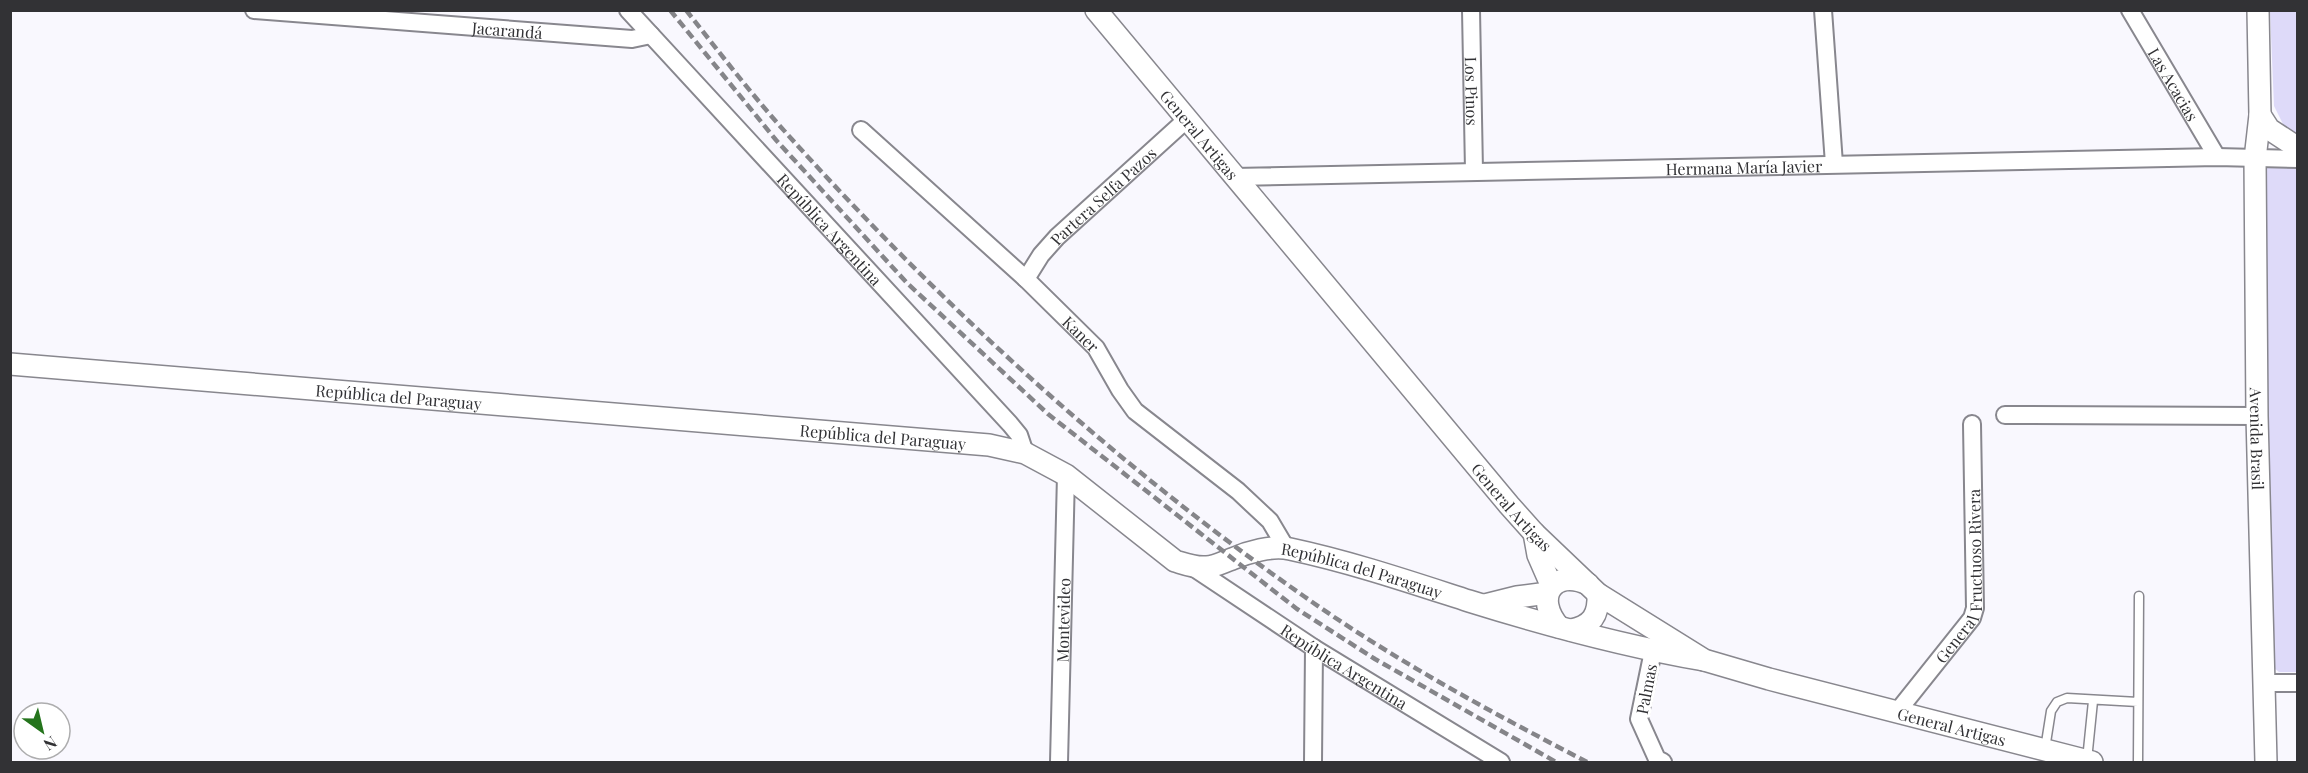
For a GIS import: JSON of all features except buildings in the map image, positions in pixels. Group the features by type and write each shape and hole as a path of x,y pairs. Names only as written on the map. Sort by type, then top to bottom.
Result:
{"street":[{"name":"Jacarandá","path":"254,10 632,39 651,35"},
{"name":"República Argentina","path":"628,10 1010,424 1019,435 1024,453"},
{"name":"General Artigas","path":"1096,10 1534,533 1593,589 1704,660 2089,762"},
{"name":"Los Pinos","path":"1471,10 1474,171"},
{"path":"1823,10 1834,164"},
{"name":"Las Acacias","path":"2130,10 2217,157"},
{"name":"Avenida Brasil","path":"2258,10 2260,115 2255,159 2257,416 2266,762"},
{"path":"2260,115 2269,129 2282,140 2298,148"},
{"name":"Partera Selfa Pazos","path":"1026,279 1041,255 1057,237 1186,120"},
{"name":"Kaner","path":"861,130 1026,279 1096,348 1120,390 1136,411 1238,491 1269,521 1286,548"},
{"name":"Hermana María Javier","path":"1234,177 2217,157 2298,159"},
{"name":"República del Paraguay","path":"10,364 989,445 1024,453 1041,460 1066,475 1175,561 1191,566 1208,568 1233,558 1268,549 1286,548 1362,566 1565,629 1653,651 1704,660"},
{"path":"2005,415 2257,416"},
{"name":"General Fructuoso Rivera","path":"1897,712 1972,618 1975,608 1972,424"},
{"name":"Montevideo","path":"1059,762 1066,475"},
{"path":"1485,606 1550,590 1563,580 1577,579 1593,589 1598,606 1594,619 1584,627 1565,629 1551,617 1546,607 1550,590 1538,555 1534,533"},
{"path":"1517,597 1526,585 1538,555"},
{"name":"República Argentina","path":"1191,566 1314,648 1494,760"},
{"path":"1313,762 1314,648"},
{"name":"Palmas","path":"1653,651 1638,719 1660,761"},
{"path":"2264,683 2298,682"}],"lane":[{"path":"2138,762 2139,596"},
{"path":"2044,750 2051,711 2056,702 2067,698 2138,702"},
{"path":"2089,762 2093,700"}],"shaded area":[{"path":"2270,11 2297,11 2297,141 2287,132 2274,106"},
{"path":"2267,165 2297,165 2297,672 2279,672 2274,668 2263,172"}],"railway":[{"path":"670,10 776,140 907,283 1048,414 1297,609 1375,659 1556,762"},
{"path":"686,10 788,135 846,198 969,321 1099,438 1235,547 1339,620 1443,684 1587,762"}]}
